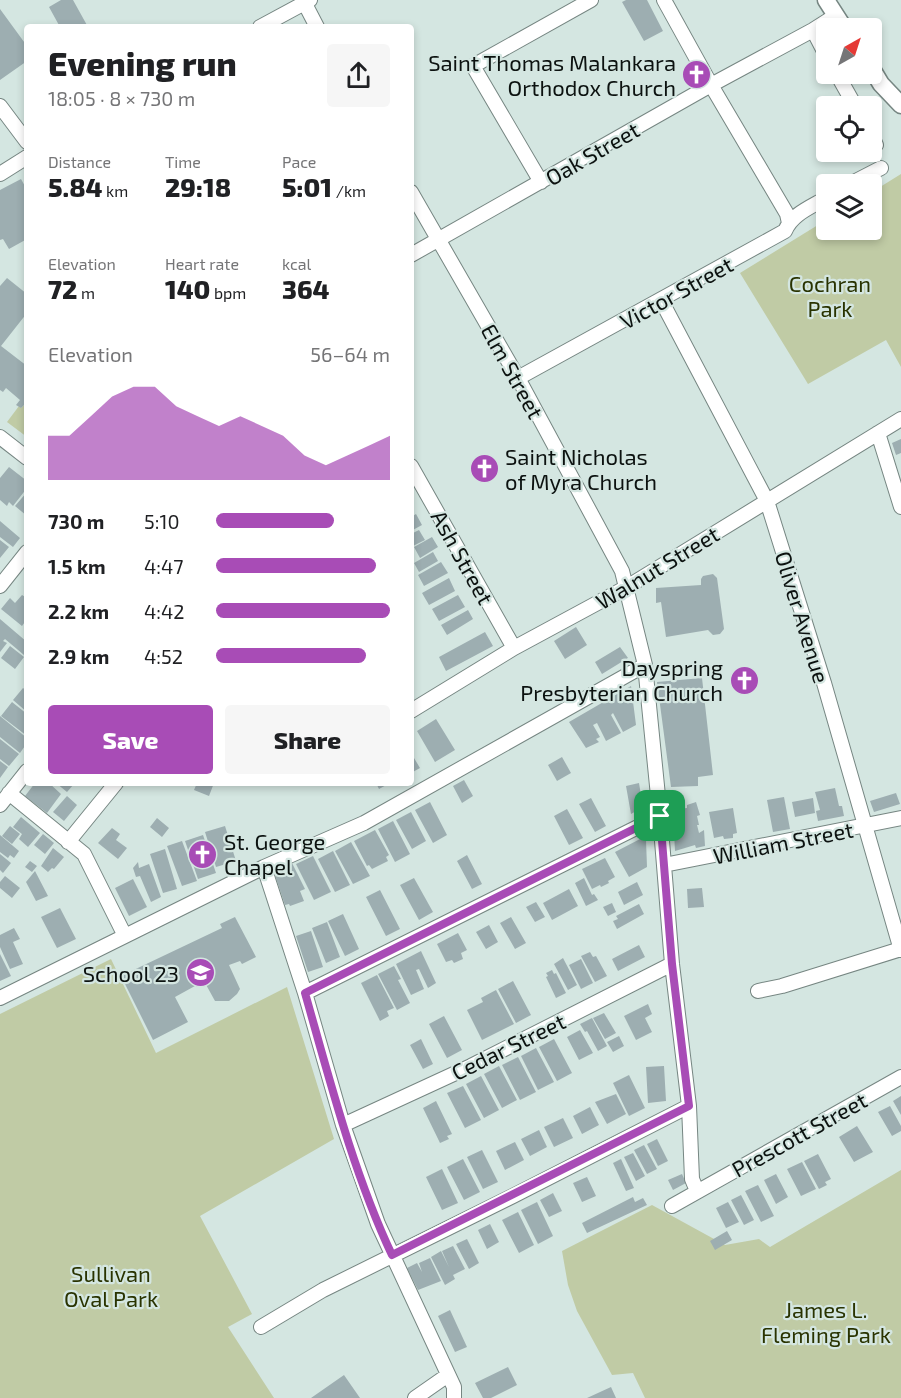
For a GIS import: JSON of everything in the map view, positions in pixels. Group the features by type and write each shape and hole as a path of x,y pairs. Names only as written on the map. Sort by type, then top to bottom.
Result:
{"main road":[{"path":"826,0 837,18"},
{"path":"881,84 901,105"}],"street":[{"path":"541,182 473,66 591,0"},
{"path":"664,0 787,214 789,223"},
{"path":"265,24 306,1 316,24"},
{"name":"Oak Street","path":"414,253 711,85 816,29"},
{"path":"813,30 816,36"},
{"path":"0,106 24,138"},
{"path":"0,174 24,158"},
{"path":"869,174 881,168"},
{"name":"Elm Street","path":"414,197 518,378 622,571 627,587 645,665 672,964 689,1106 692,1179 697,1191"},
{"name":"Victor Street","path":"518,378 785,231 789,223 800,213 816,204"},
{"name":"Oliver Avenue","path":"661,300 767,501 901,950"},
{"name":"Walnut Street","path":"414,709 514,648 627,587 901,419"},
{"path":"878,433 901,507"},
{"path":"0,437 24,456"},
{"name":"Ash Street","path":"414,471 514,648"},
{"path":"0,586 24,556"},
{"path":"0,998 264,867 364,823 645,665"},
{"path":"0,805 24,775"},
{"path":"68,842 114,786"},
{"path":"9,793 86,858 125,936"},
{"path":"305,993 660,816"},
{"name":"William Street","path":"664,865 901,818"},
{"path":"264,867 305,993 343,1125 378,1224 454,1387 454,1398"},
{"path":"758,991 782,986 901,950"},
{"name":"Cedar Street","path":"343,1125 471,1065 672,964"},
{"name":"Prescott Street","path":"672,1206 901,1077"},
{"path":"261,1327 323,1290 689,1106"},
{"path":"415,1398 448,1375"}],"green space":[{"name":"Cochran Park","path":"901,174 901,367 886,340 808,384 740,273 816,226 816,240 882,240 882,186"},
{"path":"24,405 24,435 7,422 19,406 21,408"},
{"name":"Sullivan Oval Park","path":"111,959 156,1053 287,987 334,1139 200,1216 252,1314 228,1327 274,1398 0,1398 0,1014"},
{"name":"James L. Fleming Park","path":"901,1170 901,1398 645,1398 633,1373 612,1375 577,1311 568,1285 562,1251 652,1205 725,1245 759,1239 770,1247"}],"building":[{"path":"61,0 73,0 86,24 58,24 49,7"},
{"path":"647,0 663,31 644,41 622,2"},
{"path":"0,9 24,42 24,63 0,80"},
{"path":"21,179 24,184 24,241 9,249 3,239 0,240 0,190"},
{"path":"7,278 24,292 24,317 1,346 24,364 24,405 21,408 16,405 20,400 6,388 3,392 0,390 0,286"},
{"path":"901,439 901,453 896,455 892,443"},
{"path":"9,467 24,479 24,492 13,506 9,502 7,506 0,500 0,478"},
{"path":"24,496 24,514 15,506"},
{"path":"416,514 422,525 414,529 414,515"},
{"path":"0,521 20,538 13,547 0,537"},
{"path":"419,530 425,540 414,546 414,532"},
{"path":"432,537 438,547 420,558 414,547"},
{"path":"0,540 9,547 0,558"},
{"path":"433,552 438,561 419,572 414,563"},
{"path":"441,562 448,573 424,586 418,575"},
{"path":"713,574 717,578 724,629 720,634 713,635 708,630 666,637 661,602 656,603 656,588 701,585 703,576"},
{"path":"449,578 455,591 429,605 422,593"},
{"path":"22,595 24,596 24,623 22,626 1,609 10,598 15,603"},
{"path":"458,595 465,607 439,621 432,609"},
{"path":"468,610 473,619 447,635 441,625"},
{"path":"0,619 24,639 24,655 5,639 3,641 7,643 0,652"},
{"path":"576,627 587,645 565,659 554,641"},
{"path":"485,632 493,646 446,671 439,657"},
{"path":"10,646 24,657 15,669 1,658"},
{"path":"620,647 628,658 602,674 595,662"},
{"path":"702,678 713,775 698,777 698,786 671,787 657,682"},
{"path":"631,686 636,725 623,732 613,713 611,715 621,733 606,741 597,723 593,725 600,737 596,739 599,742 586,748 569,722"},
{"path":"23,688 24,689 24,709 13,700"},
{"path":"12,702 24,712 24,734 1,716"},
{"path":"0,716 24,736 24,747 20,753 0,737"},
{"path":"436,719 455,750 435,762 417,731"},
{"path":"0,739 19,754 9,766 0,759"},
{"path":"562,757 571,773 557,781 548,765"},
{"path":"414,758 420,768 414,771"},
{"path":"0,761 8,767 0,778"},
{"path":"464,780 473,796 462,803 453,786"},
{"path":"639,783 643,807 631,814 626,786"},
{"path":"33,786 52,786 61,794 47,813 25,796"},
{"path":"60,786 72,786 67,792"},
{"path":"196,786 213,786 209,796 194,790"},
{"path":"835,788 844,816 818,821 816,811 820,810 815,792"},
{"path":"896,793 900,804 874,812 870,801"},
{"path":"67,796 77,805 64,821 53,812"},
{"path":"784,797 790,829 773,832 767,800"},
{"path":"591,798 606,826 595,832 579,804"},
{"path":"813,798 815,813 795,817 792,802"},
{"path":"430,802 447,835 433,843 415,810"},
{"path":"696,802 700,815 697,816 699,825 697,825 699,833 704,830 705,846 696,848 695,845 675,851 673,813"},
{"path":"733,808 737,833 733,834 733,838 724,839 723,836 714,838 709,812"},
{"path":"567,809 583,838 569,845 554,816"},
{"path":"411,812 426,841 412,849 396,820"},
{"path":"21,817 40,833 28,847 19,839 22,834 13,827"},
{"path":"157,818 169,828 162,837 150,827"},
{"path":"393,821 410,854 395,862 378,829"},
{"path":"10,826 20,834 12,844 2,836"},
{"path":"225,826 236,861 216,867 205,832"},
{"path":"112,828 120,834 116,840 127,848 118,859 98,843"},
{"path":"375,830 389,855 386,857 388,861 372,869 369,865 367,866 354,841"},
{"path":"43,834 54,843 45,854 34,845"},
{"path":"0,835 19,851 14,858 10,855 8,858 0,852"},
{"path":"203,835 216,873 198,879 185,841"},
{"path":"642,838 646,840 647,867 629,877 615,852"},
{"path":"182,841 197,881 182,886 167,846"},
{"path":"351,842 370,876 353,884 335,851"},
{"path":"53,848 64,857 54,869 48,872 41,866"},
{"path":"165,849 177,889 163,893 150,854"},
{"path":"333,851 350,885 335,892 318,859"},
{"path":"0,854 11,863 3,873 0,870"},
{"path":"467,855 482,884 472,889 457,861"},
{"path":"313,856 331,892 314,900 296,864"},
{"path":"605,858 615,877 608,881 609,883 592,889 582,869"},
{"path":"30,861 37,866 32,872 25,867"},
{"path":"138,862 139,868 149,864 161,897 151,902 140,876 136,877 133,868"},
{"path":"292,863 305,889 300,891 304,901 290,906 285,905 274,872"},
{"path":"35,871 48,896 36,901 26,882"},
{"path":"5,876 20,888 12,898 0,888 0,882"},
{"path":"414,878 433,912 419,920 400,885"},
{"path":"584,878 592,895 594,894 598,900 586,906 575,883"},
{"path":"133,879 147,907 129,916 115,888"},
{"path":"637,882 643,895 624,905 618,892"},
{"path":"702,888 704,907 688,908 687,889"},
{"path":"569,889 578,906 552,920 543,903"},
{"path":"380,890 400,929 386,936 366,897"},
{"path":"536,902 545,917 535,922 526,907"},
{"path":"612,903 616,912 608,916 603,907"},
{"path":"639,904 644,914 617,929 613,921 618,919 616,916"},
{"path":"60,908 76,939 57,948 41,917"},
{"path":"343,914 359,949 345,956 328,921"},
{"path":"235,917 256,957 242,964 240,961 229,965 240,989 237,994 229,1001 215,1001 204,981 175,997 188,1022 153,1040 121,976 222,928 220,924"},
{"path":"511,917 526,943 515,949 500,923"},
{"path":"327,922 340,957 326,963 312,928"},
{"path":"489,925 498,942 486,949 476,932"},
{"path":"14,928 20,939 13,942 23,964 10,969 0,947 0,935"},
{"path":"311,931 323,967 308,972 296,936"},
{"path":"458,933 467,950 461,953 463,959 454,963 452,960 446,962 437,944"},
{"path":"639,945 645,957 618,971 612,959"},
{"path":"421,951 436,983 428,988 419,969 416,970 424,989 411,995 396,964"},
{"path":"590,952 593,957 596,956 607,976 595,982 581,956"},
{"path":"0,954 11,976 0,981"},
{"path":"563,958 577,985 568,990 554,964"},
{"path":"581,959 593,983 581,989 569,965"},
{"path":"394,966 401,979 398,980 410,1003 397,1010 378,974"},
{"path":"552,970 554,974 556,973 566,993 556,998 546,977 548,976 546,973"},
{"path":"377,975 394,1008 387,1011 389,1016 380,1021 361,983"},
{"path":"513,981 531,1015 516,1023 498,989"},
{"path":"496,990 514,1024 482,1040 467,1010 483,1002 481,998"},
{"path":"648,1004 652,1014 645,1018 652,1032 636,1040 624,1016"},
{"path":"604,1013 616,1033 605,1039 593,1018"},
{"path":"444,1016 462,1050 447,1058 429,1024"},
{"path":"592,1018 607,1046 598,1051 587,1031 585,1032 580,1024"},
{"path":"580,1030 593,1053 579,1060 567,1037"},
{"path":"619,1036 624,1046 613,1052 607,1042"},
{"path":"421,1039 433,1064 423,1069 410,1045"},
{"path":"554,1039 572,1073 557,1081 539,1047"},
{"path":"536,1048 554,1082 538,1090 521,1056"},
{"path":"518,1057 536,1092 520,1100 502,1065"},
{"path":"499,1066 517,1100 502,1108 484,1074"},
{"path":"664,1066 666,1101 648,1103 646,1067"},
{"path":"629,1075 645,1108 629,1116 613,1083"},
{"path":"481,1076 499,1110 484,1118 466,1084"},
{"path":"463,1086 481,1120 465,1128 447,1093"},
{"path":"616,1094 626,1114 607,1124 595,1102"},
{"path":"901,1096 901,1115 893,1101"},
{"path":"436,1101 452,1134 447,1136 449,1139 440,1143 423,1108"},
{"path":"890,1106 901,1126 901,1131 892,1136 878,1112"},
{"path":"590,1107 599,1125 582,1134 573,1116"},
{"path":"563,1118 573,1138 554,1147 544,1127"},
{"path":"857,1126 873,1152 854,1162 839,1137"},
{"path":"539,1130 547,1147 530,1156 521,1139"},
{"path":"657,1139 668,1161 658,1166 647,1144"},
{"path":"515,1142 524,1160 505,1170 496,1151"},
{"path":"644,1145 657,1169 647,1174 634,1150"},
{"path":"482,1150 498,1182 483,1189 467,1157"},
{"path":"633,1153 645,1176 636,1181 624,1157"},
{"path":"818,1154 831,1179 825,1182 827,1185 819,1189 804,1161"},
{"path":"463,1159 480,1192 464,1200 447,1167"},
{"path":"621,1159 634,1188 626,1191 613,1163"},
{"path":"802,1162 816,1189 801,1196 787,1169"},
{"path":"442,1169 458,1203 442,1210 426,1177"},
{"path":"682,1174 686,1183 673,1190 668,1180"},
{"path":"776,1174 788,1197 776,1204 764,1180"},
{"path":"587,1177 596,1196 582,1202 573,1183"},
{"path":"758,1185 774,1216 761,1222 745,1191"},
{"path":"553,1193 562,1211 549,1217 540,1200"},
{"path":"741,1195 754,1220 744,1225 731,1200"},
{"path":"633,1197 635,1202 643,1198 647,1205 587,1233 582,1223"},
{"path":"537,1202 553,1236 538,1244 521,1210"},
{"path":"728,1202 739,1222 726,1228 716,1208"},
{"path":"518,1212 534,1245 519,1253 502,1220"},
{"path":"490,1224 499,1242 487,1249 478,1230"},
{"path":"727,1231 732,1240 715,1250 710,1241"},
{"path":"467,1239 479,1263 469,1269 456,1244"},
{"path":"453,1246 465,1269 453,1275 455,1279 445,1285 431,1257 441,1251 449,1267 442,1251"},
{"path":"430,1258 441,1281 418,1290 407,1268 417,1263 422,1272 419,1263"},
{"path":"450,1310 467,1347 455,1352 438,1316"},
{"path":"508,1367 517,1385 491,1398 483,1398 475,1383"},
{"path":"344,1375 360,1398 311,1398"},
{"path":"611,1387 616,1398 587,1398"}],"place":[{"name":"Saint Thomas Malankara Orthodox Church","path":"697,75"},
{"name":"Saint Nicholas of Myra Church","path":"484,469"},
{"name":"Dayspring Presbyterian Church","path":"744,680"},
{"name":"St. George Chapel","path":"203,854"},
{"name":"School 23","path":"200,973"}],"route":[{"path":"660,816 672,964 689,1106 392,1255 378,1224 343,1125 305,993 660,816"}]}
